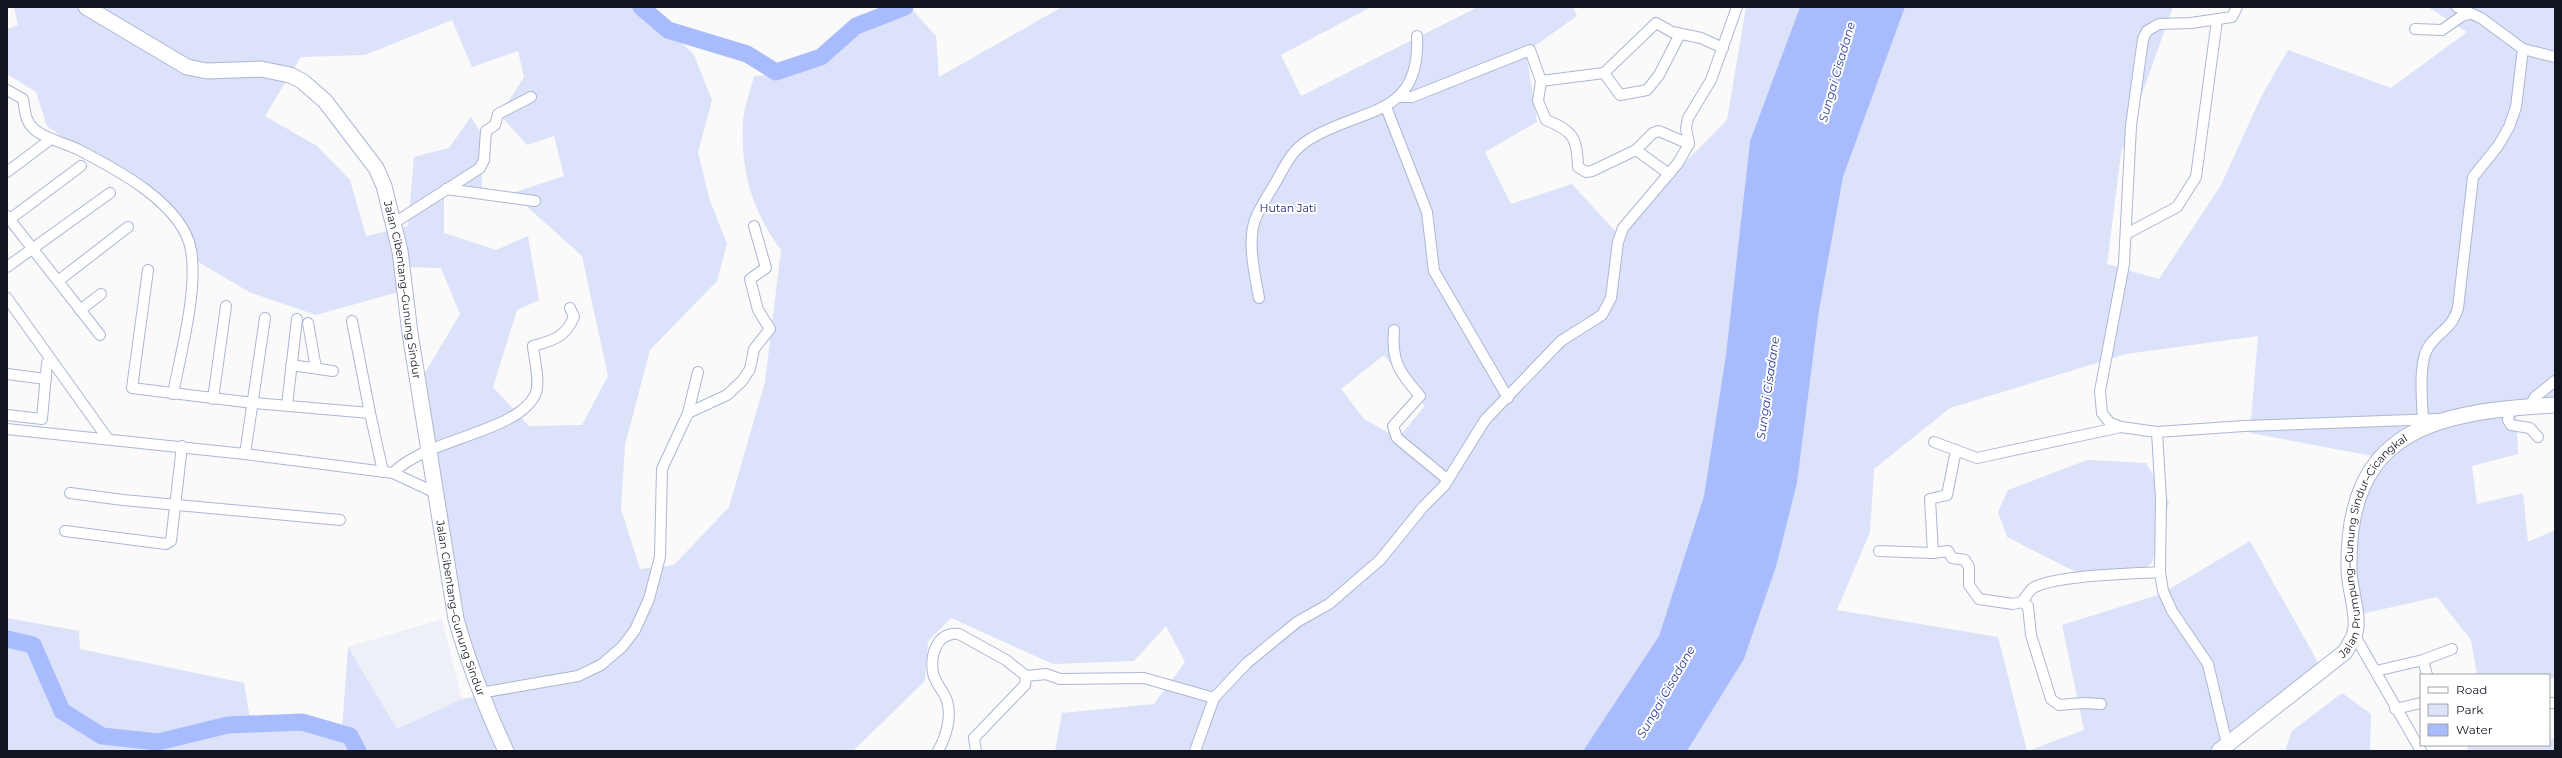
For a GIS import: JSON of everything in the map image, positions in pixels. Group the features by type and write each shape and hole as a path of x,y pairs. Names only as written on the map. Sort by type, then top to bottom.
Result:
{"street":[{"name":"Jalan Cibentang–Gunung Sindur","path":"86,7 187,67 207,72 261,69 290,75 302,81 324,101 376,168 384,186 400,251 410,333 430,448 456,619 480,692 506,751"},
{"path":"1194,751 1214,698 1247,663 1297,622 1329,604 1380,560 1448,480 1485,420 1508,398 1561,341 1602,315 1611,298 1618,242 1623,228 1678,163 1689,144 1686,128 1688,118 1711,80 1737,7"},
{"path":"2237,7 2232,17 2217,20 2159,24 2147,31 2143,39 2131,126 2124,264 2100,391 2102,413 2110,423 2121,427 2157,432 2244,426 2449,418"},
{"path":"2457,7 2481,18 2523,49 2555,57"},
{"path":"2416,29 2442,30 2462,16 2470,14"},
{"path":"2126,234 2177,207 2196,177 2217,20"},
{"path":"1541,81 1604,74 1656,23 1672,32 1701,38 1723,48"},
{"path":"1604,74 1620,94 1647,90 1659,75 1680,34"},
{"path":"1259,298 1252,259 1255,221 1290,154 1311,138 1386,107 1398,97 1415,71 1418,58 1417,36"},
{"path":"2423,419 2423,361 2429,346 2454,319 2458,308 2473,177 2498,146 2509,127 2516,107 2523,49"},
{"path":"1398,97 1412,97 1530,50 1541,81 1538,101 1546,120 1566,128 1577,146 1578,167 1586,172 1592,171 1636,150 1653,133 1659,131 1689,144"},
{"path":"7,90 23,99 27,121 35,130 79,150 142,187 178,220 191,248 194,278 173,394"},
{"path":"394,223 480,168 484,160 486,131 495,125 498,114 531,97"},
{"path":"1386,107 1427,212 1434,271 1508,398"},
{"path":"7,172 48,142"},
{"path":"1636,150 1669,174"},
{"path":"81,166 8,217 100,335"},
{"path":"446,189 535,201"},
{"path":"7,267 34,250 110,193"},
{"path":"688,413 727,395 742,381 750,369 754,350 770,330 758,310 750,279 766,268 754,226"},
{"path":"58,281 128,227"},
{"path":"148,270 132,388 213,399 370,413"},
{"path":"80,310 102,294"},
{"path":"7,298 108,439"},
{"path":"213,399 226,306"},
{"path":"388,473 430,448 500,422 528,405 536,394 537,385 533,346 556,338 568,329 574,317 570,308"},
{"path":"245,454 265,318"},
{"path":"287,405 297,319"},
{"path":"352,320 370,413 388,473"},
{"path":"308,323 316,368"},
{"path":"1394,330 1392,346 1400,372 1420,396 1393,426 1397,438 1448,480"},
{"path":"7,415 42,419 47,363 50,359"},
{"path":"292,365 333,371"},
{"path":"9,372 46,379"},
{"path":"480,692 578,676 601,665 622,647 635,630 649,599 660,557 662,469 688,413 698,372"},
{"path":"2530,406 2535,397 2555,381"},
{"name":"Jalan Prumpung–Gunung Sindur–Cicangkal","path":"2223,747 2345,652 2355,636 2356,624 2348,570 2353,517 2360,490 2377,461 2396,442 2413,432 2449,418 2510,408 2555,405"},
{"path":"2510,408 2508,420 2511,425 2530,428 2538,438"},
{"path":"1934,442 1977,458 2121,427"},
{"path":"7,429 182,446 388,473 436,493"},
{"path":"2157,432 2161,499 2160,572 2163,591 2172,612 2208,664 2223,747"},
{"path":"66,531 166,544 170,541 176,504 182,446"},
{"path":"1933,553 1930,499 1947,495 1956,450"},
{"path":"70,493 340,520"},
{"path":"1879,550 1933,553 1948,550 1952,558 1965,560 1969,567 1969,585 1979,599 2013,604 2022,602 2032,589 2041,584 2073,579 2160,572"},
{"path":"2022,602 2028,606 2030,611 2032,635 2051,699 2059,705 2084,703 2100,704"},
{"path":"938,751 944,741 948,718 947,701 933,674 933,651 944,638 960,634 1006,660 1026,676 1046,674 1060,679 1144,678 1214,698"},
{"path":"2355,636 2376,671 2395,709 2421,751"},
{"path":"2376,671 2423,660 2452,649"},
{"path":"2423,660 2427,674"},
{"path":"976,751 974,738 1025,685 1026,676"},
{"path":"2395,709 2420,703"}],"shaded area":[{"path":"442,619 462,699 397,729 348,647"}],"green space":[{"name":"Hutan Jati","path":"14,7 646,7 694,55 712,100 698,152 709,198 727,244 717,281 650,350 625,445 621,509 640,569 674,565 729,507 765,382 781,250 762,220 755,205 746,173 743,121 754,76 786,74 864,16 889,7 910,7 936,36 939,77 1062,7 1371,7 1281,55 1301,96 1478,7 1573,7 1577,16 1526,52 1537,122 1485,152 1511,204 1572,184 1616,232 1727,120 1746,7 1800,7 1750,141 1726,354 1704,496 1659,636 1583,751 1055,751 1062,713 1154,704 1185,662 1166,626 1134,661 1053,664 951,618 928,641 925,681 853,751 7,751 7,618 79,631 80,649 244,683 252,731 342,729 348,647 397,729 462,699 571,681 483,689 457,602 422,378 460,314 441,268 405,267 402,291 316,315 249,292 195,260 171,214 47,126 36,92 7,74 7,29 18,25","holes":["452,20 472,67 518,51 524,77 500,115 527,145 554,136 564,176 512,193 582,256 608,376 582,425 529,426 493,387 517,310 539,300 528,236 496,250 444,233 444,190 482,190 481,133 471,117 449,148 414,157 408,226 366,236 350,180 317,146 265,116 301,57 365,55","1384,355 1425,406 1398,438 1364,419 1341,389"]},
{"path":"1905,7 2173,7 2121,153 2107,264 2159,279 2221,185 2261,97 2288,50 2391,88 2467,32 2428,7 2555,7 2555,403 2516,404 2518,454 2472,466 2477,504 2523,493 2528,542 2555,530 2555,678 2550,679 2550,674 2477,674 2471,640 2437,597 2352,616 2346,527 2356,483 2373,456 2250,433 2258,336 2126,354 1950,408 1874,469 1870,532 1837,610 1998,637 2027,751 1687,751 1744,659 1776,567 1797,483 1819,311 1843,177"},
{"path":"2087,460 2146,463 2169,502 2152,563 2127,580 2084,576 2007,537 1998,512 2008,490"},
{"path":"2250,541 2320,666 2214,751 2027,751 2084,730 2062,625 2161,594"},
{"path":"2342,693 2371,714 2370,749 2379,751 2285,751 2292,731"},
{"path":"2550,718 2551,739 2555,738 2555,751 2468,751 2467,746 2550,746"}],"water":[{"name":"Sungai Cisadane","path":"1800,7 1905,7 1843,177 1819,311 1797,483 1776,567 1744,659 1687,751 1583,751 1659,636 1704,496 1726,354 1750,141"}],"waterway":[{"path":"641,7 668,30 747,54 776,72 821,57 856,26 905,7"},
{"path":"7,639 33,645 62,711 102,736 158,742 228,725 302,722 350,736 358,751"}]}
